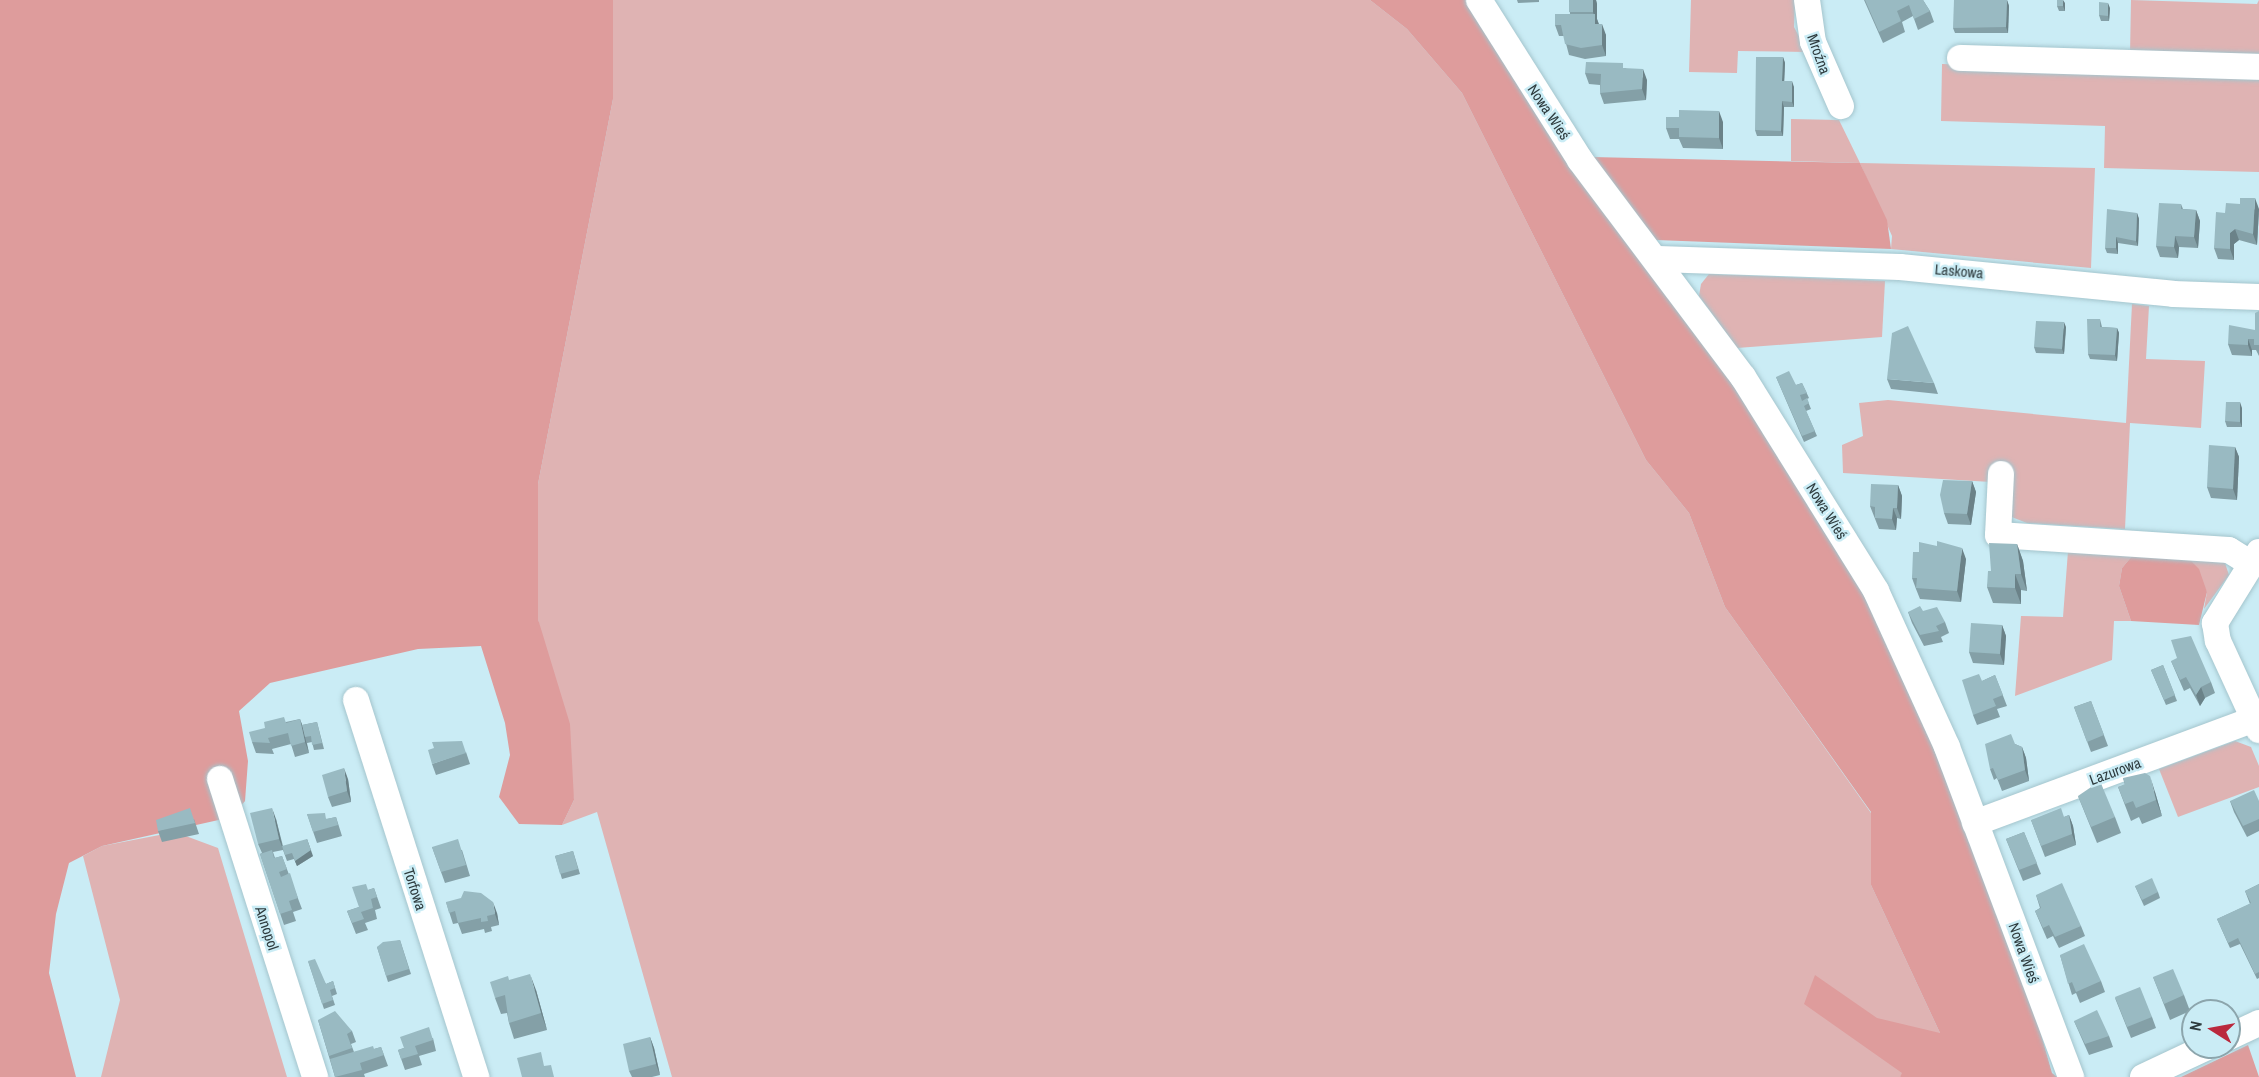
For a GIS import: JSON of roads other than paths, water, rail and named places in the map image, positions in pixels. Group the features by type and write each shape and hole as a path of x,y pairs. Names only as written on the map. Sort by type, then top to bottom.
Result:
{"street":[{"name":"Nowa Wieś","path":"1479,0 1580,159 1658,259 1743,376 1876,591 1918,677 2071,1077"},
{"name":"Mroźna","path":"1807,0 1813,42 1840,106"},
{"path":"1960,58 2259,67"},
{"name":"Laskowa","path":"1658,259 1921,268 2173,294 2259,297"},
{"path":"2001,474 1998,535 2229,550 2255,558 2217,615 2215,629 2257,724"},
{"name":"Torfowa","path":"356,700 476,1077"},
{"name":"Lazurowa","path":"1975,822 2257,724"},
{"name":"Annopol","path":"220,779 315,1077"},
{"path":"2241,1031 2259,1023"},
{"path":"2143,1077 2181,1059"}]}
